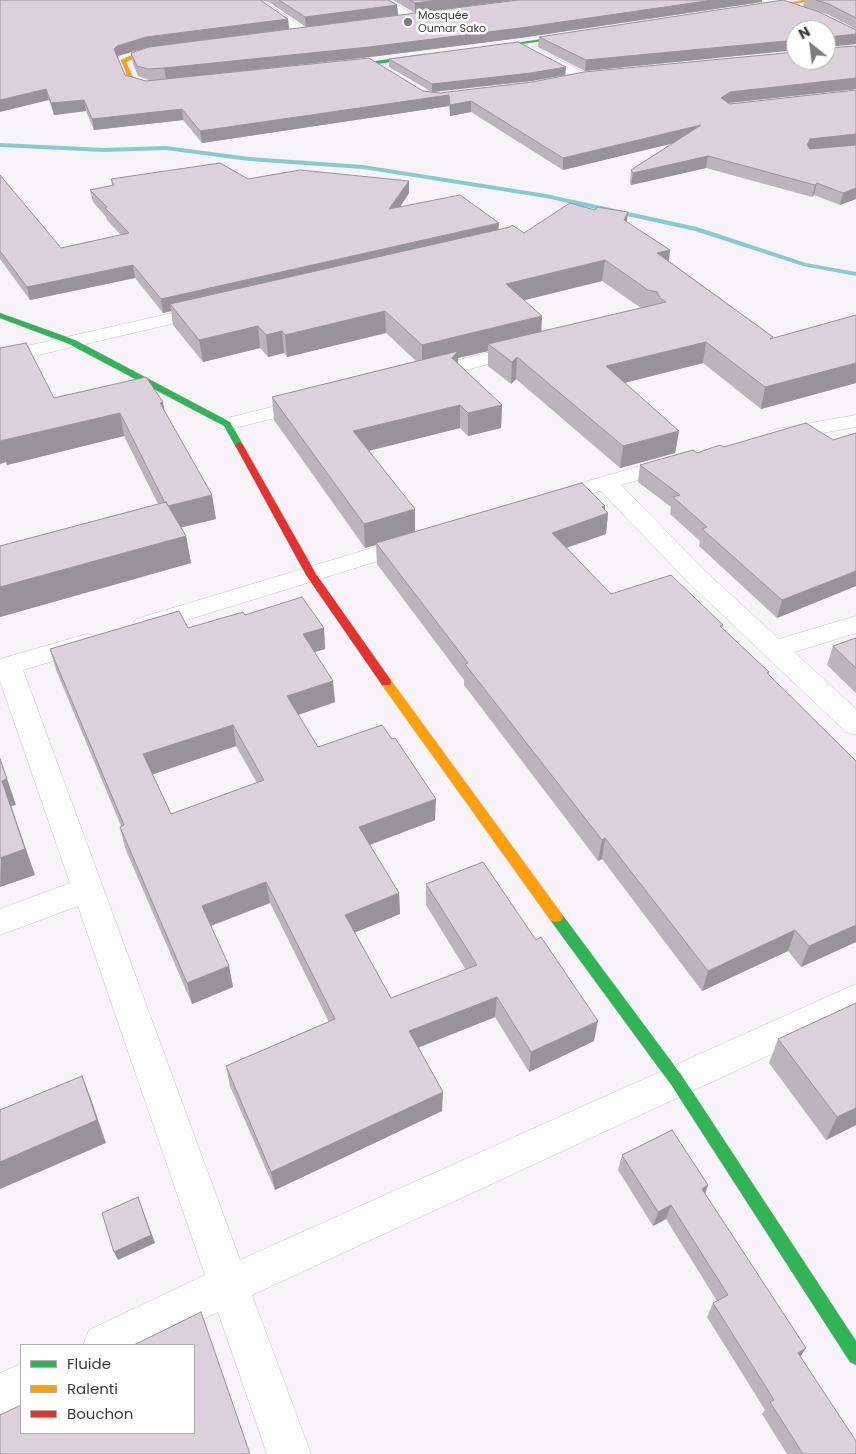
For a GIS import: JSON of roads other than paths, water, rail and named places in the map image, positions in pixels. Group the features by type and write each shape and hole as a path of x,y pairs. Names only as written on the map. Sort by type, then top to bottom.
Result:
{"street":[{"path":"381,0 419,17"},
{"path":"768,0 822,18 856,35"},
{"path":"744,11 812,0"},
{"path":"264,6 308,32"},
{"path":"396,20 419,17"},
{"path":"284,35 308,32"},
{"path":"473,50 588,34"},
{"path":"520,44 587,77 566,81"},
{"path":"176,84 140,85 132,81 123,61 148,53 177,49"},
{"path":"331,68 435,55"},
{"path":"370,63 385,72"},
{"path":"0,358 226,306"},
{"path":"0,315 72,342 227,424 311,575 482,817 677,1081 856,1356"},
{"path":"408,378 542,344"},
{"path":"227,424 323,400"},
{"path":"761,438 856,421"},
{"path":"530,506 696,455"},
{"path":"605,482 696,576 856,725"},
{"path":"289,1454 87,890 4,667 434,536"},
{"path":"776,649 856,624"},
{"path":"0,922 87,890"},
{"path":"106,1344 228,1285 856,999"},
{"path":"0,1395 20,1385"}],"waterway":[{"path":"0,145 104,150 166,148 249,159 363,167 546,196 697,229 805,265 856,274"}],"place":[{"name":"Mosquée Oumar Sako","path":"408,22"}]}
